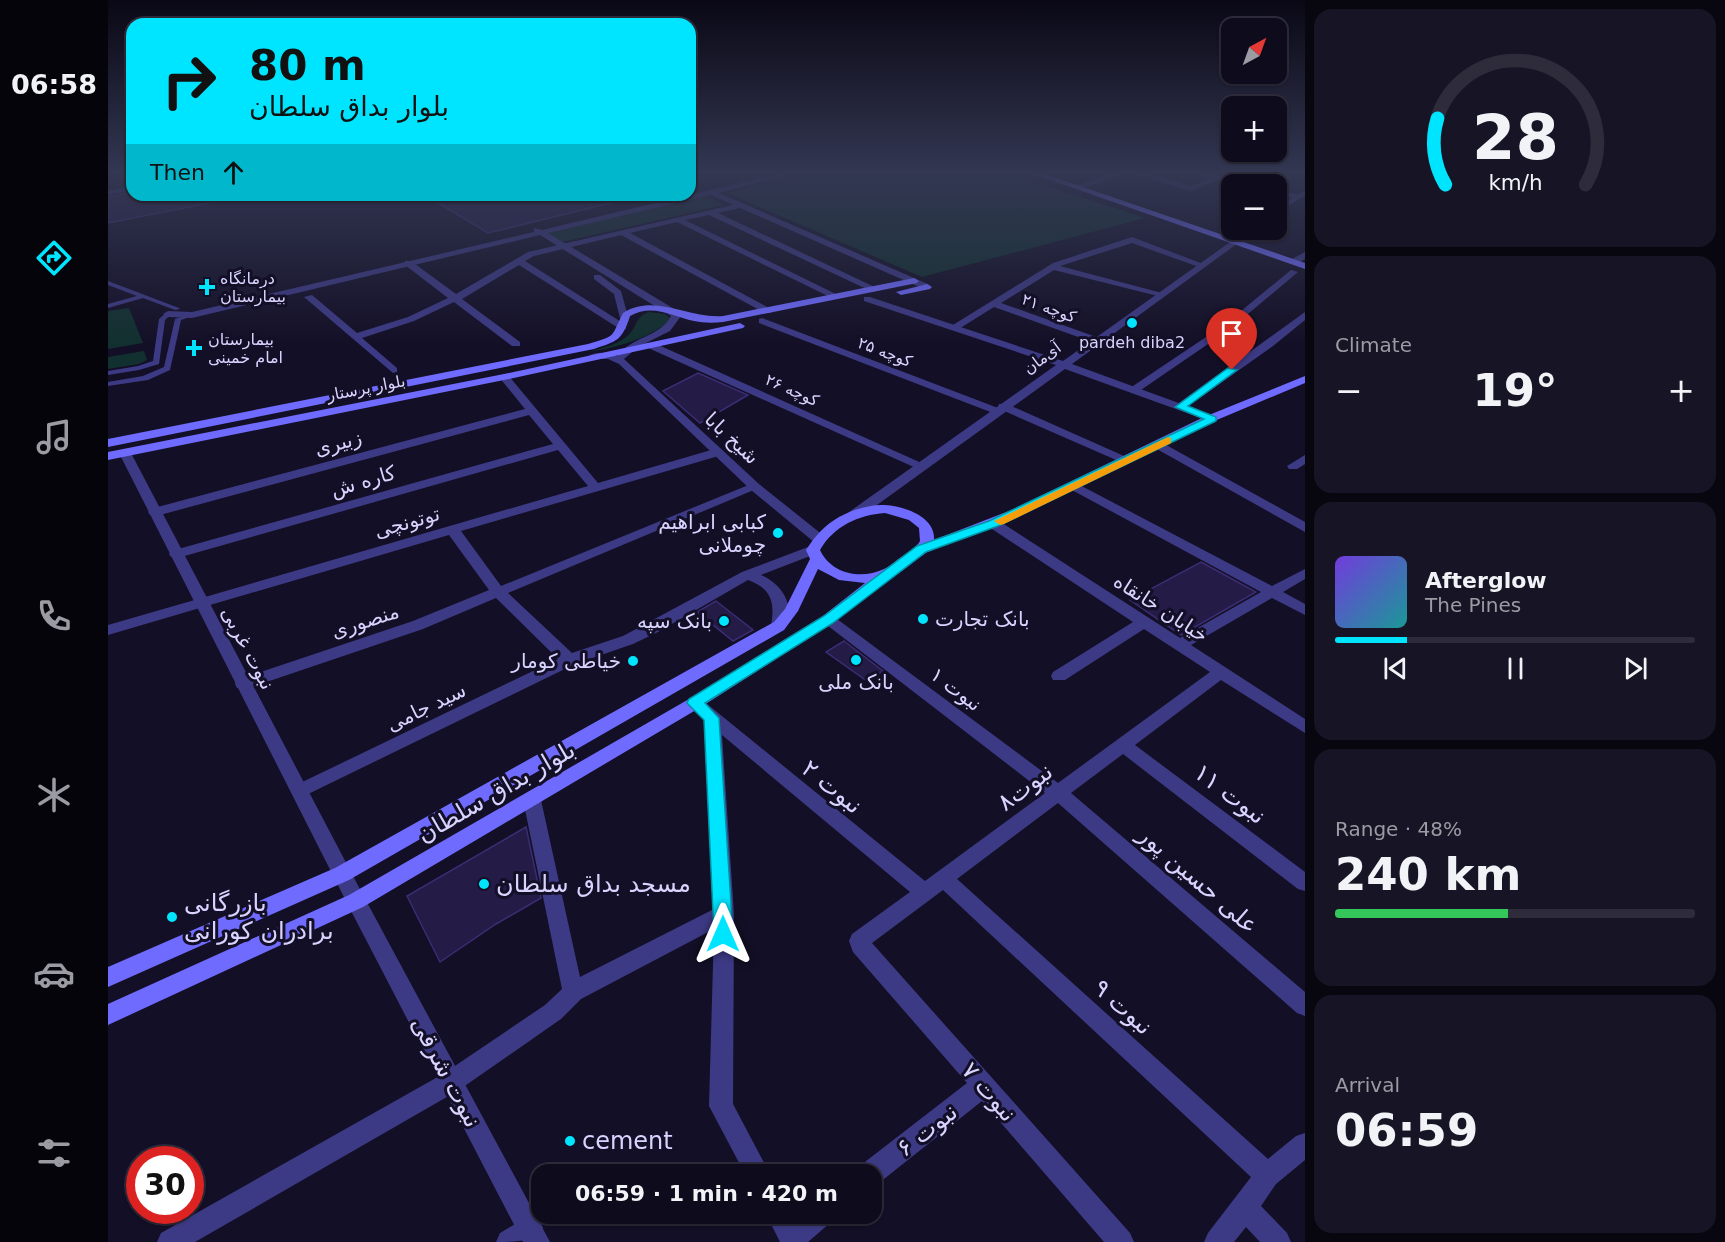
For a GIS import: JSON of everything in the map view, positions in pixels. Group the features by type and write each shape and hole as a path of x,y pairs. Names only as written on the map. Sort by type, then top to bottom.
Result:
{"main road":[{"path":"1196,229 1305,265"},
{"path":"1234,242 1305,265"},
{"path":"765,316 914,280"},
{"path":"117,446 590,347 614,339 630,312 643,308 660,308 711,320 765,316 927,287"},
{"path":"857,293 867,299"},
{"name":"بلوار پرستار","path":"108,456 117,446 504,377 650,345 765,316"},
{"name":"بلوار بداق سلطان","path":"108,1015 356,901 695,703 828,620 921,549 994,524 1213,419 1305,379"},
{"path":"108,977 342,874 779,626 791,611 816,550 854,514 885,509 912,516 923,524 927,532 927,541 921,549"},
{"path":"816,550 825,569 847,577 868,577 887,573"}],"street":[{"path":"234,294 520,229 533,231 542,229"},
{"path":"168,314 192,315 541,229"},
{"path":"355,337 411,319 453,299 518,261 556,246 635,229"},
{"path":"697,229 837,297"},
{"path":"746,229 876,290"},
{"path":"796,229 927,287"},
{"path":"533,231 618,293 623,323"},
{"name":"کوچه ۲۵","path":"622,232 765,316 1127,460"},
{"path":"953,328 1052,267 1132,240 1202,265"},
{"name":"آی‌مان","path":"854,514 1237,240"},
{"path":"556,246 673,312 676,319 670,326 629,349 622,356 623,362"},
{"path":"1295,261 1305,255"},
{"path":"518,261 623,323"},
{"path":"408,263 453,299 516,344"},
{"path":"1052,267 1160,295"},
{"path":"1134,390 1227,327 1294,272"},
{"path":"259,289 266,297"},
{"path":"620,299 638,302 645,299 646,295"},
{"path":"309,297 393,370"},
{"path":"867,299 1062,364 1213,419"},
{"name":"کوچه ۲۱","path":"992,303 1095,340"},
{"path":"168,314 194,304"},
{"path":"1180,407 1254,355 1305,315"},
{"name":"کوچه ۲۶","path":"650,345 920,465"},
{"path":"592,357 609,356 623,362"},
{"name":"شیخ بابا","path":"623,362 755,487 816,550"},
{"path":"504,377 595,487"},
{"name":"زبیری","path":"155,512 531,411"},
{"path":"1159,445 1305,528"},
{"name":"نبوت غربی","path":"117,446 155,512 342,874"},
{"name":"کاره ش","path":"176,554 561,446"},
{"name":"توتونچی","path":"108,630 718,452"},
{"path":"1305,459 1293,466 1305,472"},
{"path":"1074,486 1305,610"},
{"name":"منصوری","path":"243,684 418,625 755,487"},
{"name":"خیابان خانقاه","path":"994,524 1305,727"},
{"path":"452,529 498,592 569,660"},
{"name":"سید جامی","path":"300,791 569,660 628,640 653,628 747,575 816,550"},
{"path":"1180,645 1305,573"},
{"path":"747,575 772,585 776,591 782,610 779,626"},
{"name":"نبوت ۱","path":"828,620 1058,793"},
{"path":"1059,676 1144,622"},
{"name":"نبوت۸","path":"859,940 1221,672"},
{"name":"نبوت ۲","path":"695,703 924,892"},
{"path":"711,718 724,915 721,1106 753,1164"},
{"name":"نبوت ۱۱","path":"1123,745 1305,883"},
{"name":"علی حسین پور","path":"1058,793 1305,1006"},
{"path":"532,800 573,992"},
{"name":"نبوت شرقی","path":"342,874 451,1083 526,1237"},
{"name":"نبوت ۹","path":"943,878 1267,1175"},
{"path":"170,1242 451,1083 554,1012 573,992 724,915"},
{"name":"نبوت ۷","path":"859,940 860,945 1122,1242"},
{"name":"نبوت ۶","path":"882,1165 983,1085"},
{"path":"1216,1242 1245,1208 1267,1175 1305,1144"},
{"path":"1245,1208 1278,1242"},
{"path":"785,1224 793,1239 810,1224"}],"lane":[{"path":"108,283 177,309"},
{"path":"108,306 141,297"},
{"path":"108,373 156,363 162,319 168,314"},
{"path":"108,384 145,378 167,368 178,319 192,315"}],"green space":[{"path":"564,229 619,229 562,242 546,233"},
{"path":"810,229 1104,229 922,277"},
{"path":"129,308 143,343 108,349 108,311"},
{"path":"649,312 665,314 670,318 668,322 641,338 589,352 622,340 630,334 641,316"},
{"path":"144,351 147,360 139,364 108,369 108,357"}],"building":[{"path":"481,229 505,229 488,233"},
{"path":"698,373 748,395 700,423 663,391"},
{"path":"1201,562 1256,592 1181,635 1130,600"},
{"name":"بانک سپه","path":"716,601 753,630 733,641 697,612"},
{"name":"بانک ملی","path":"844,641 883,671 867,681 826,652"},
{"name":"مسجد بداق سلطان","path":"526,827 541,898 496,924 440,962 407,896"}],"slow traffic":[{"path":"1000,521 1168,441"}],"place":[{"name":"درمانگاه بیمارستان","path":"207,287"},
{"name":"pardeh diba2","path":"1132,323"},
{"name":"بیمارستان امام خمینی","path":"194,348"},
{"name":"کبابی ابراهیم چوملانی","path":"778,533"},
{"name":"بانک تجارت","path":"923,619"},
{"name":"بانک سپه","path":"724,621"},
{"name":"بانک ملی","path":"856,660"},
{"name":"خیاطی کومار","path":"633,661"},
{"name":"مسجد بداق سلطان","path":"484,884"},
{"name":"بازرگانی برادران کورانی","path":"172,917"},
{"name":"cement","path":"570,1141"}],"route":[{"path":"723,934 724,915 711,718 695,703 828,620 921,549 994,524 1213,419 1180,407 1232,370"}]}
